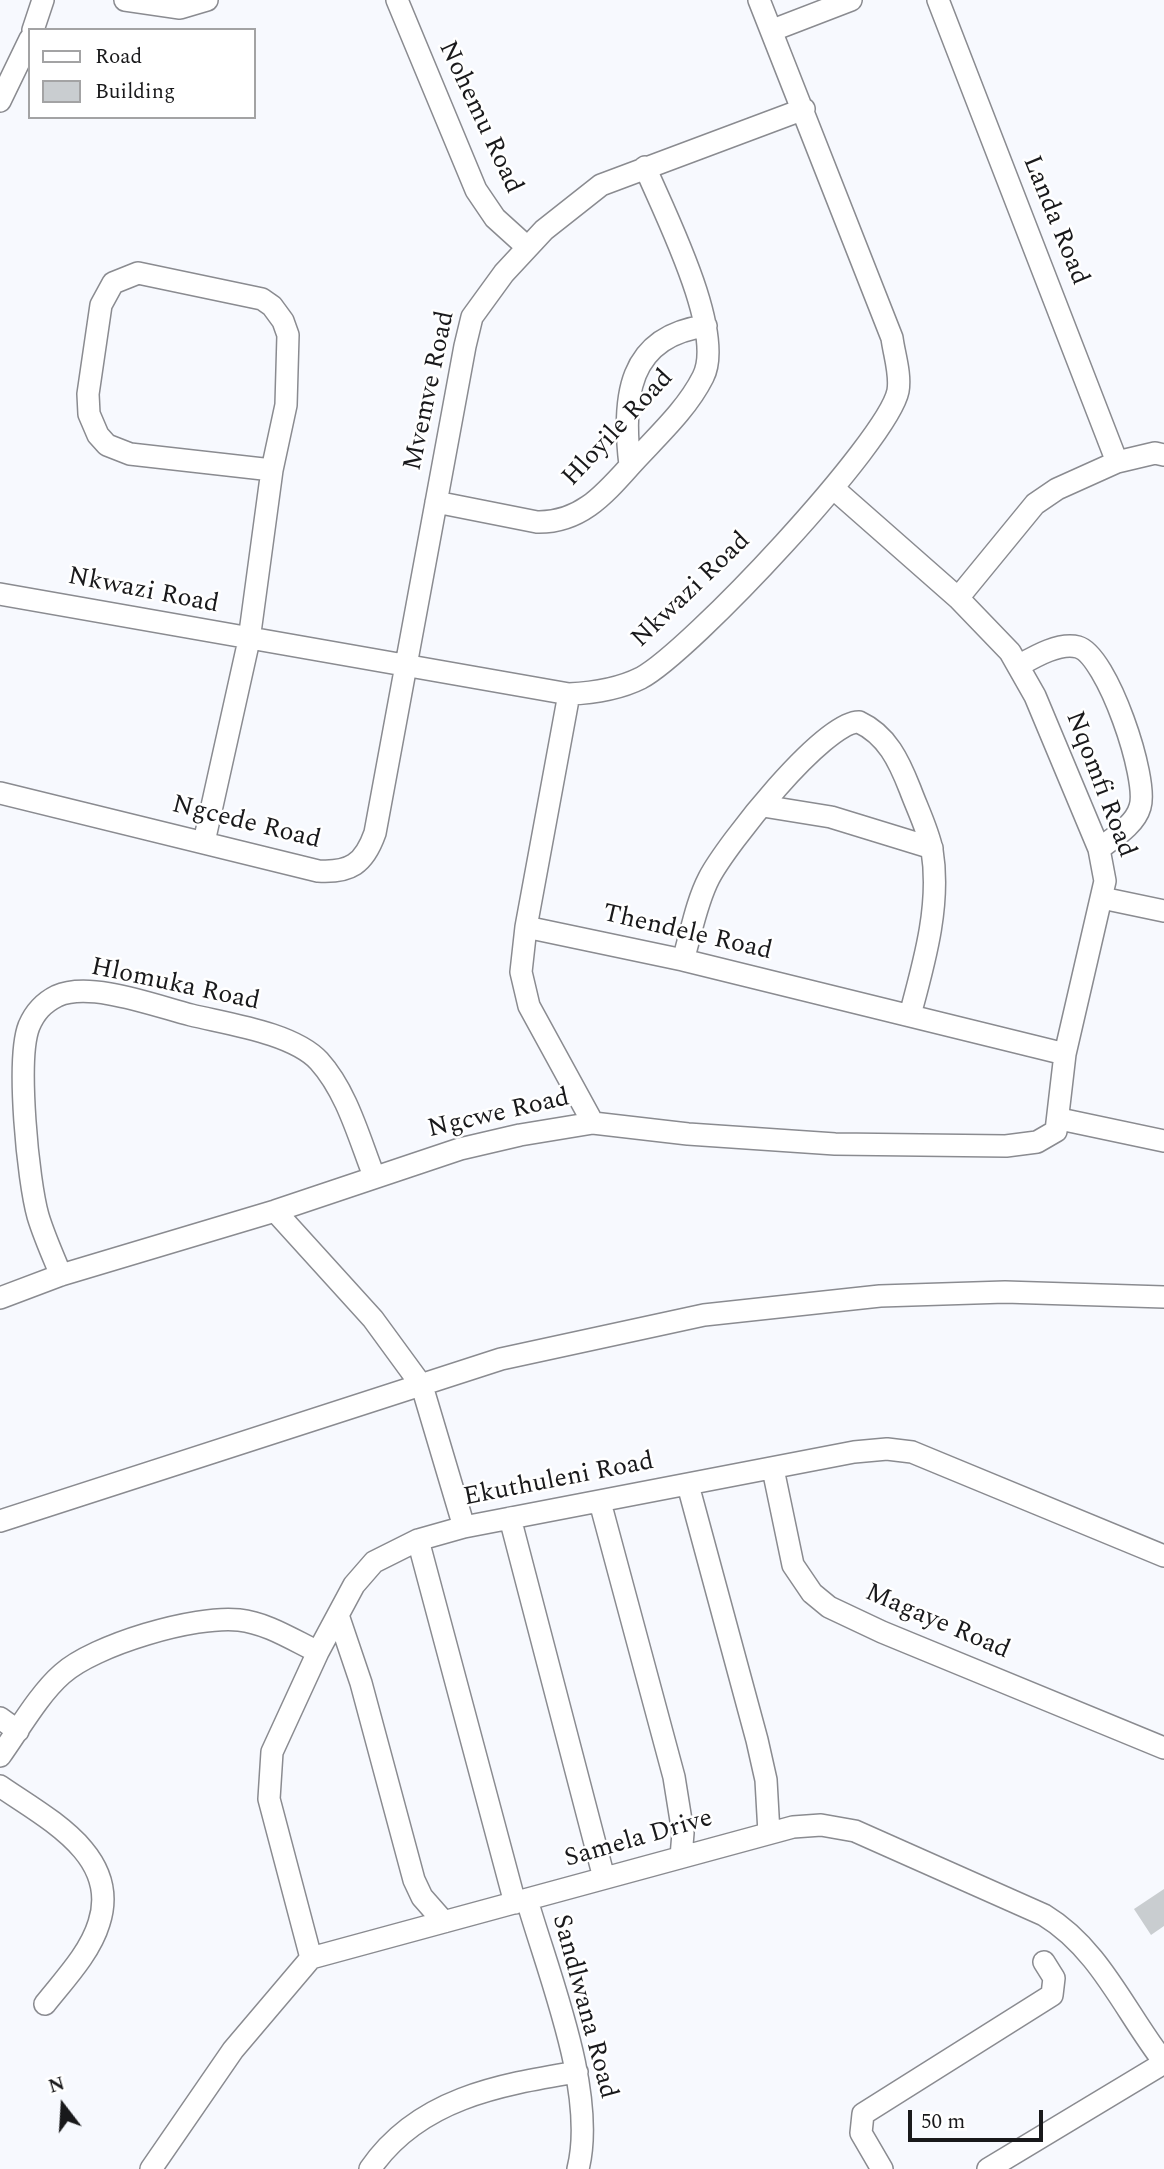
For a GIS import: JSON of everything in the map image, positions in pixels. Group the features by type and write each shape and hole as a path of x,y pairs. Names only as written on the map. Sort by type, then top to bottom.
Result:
{"street":[{"path":"34,28 43,0"},
{"path":"125,0 180,8 207,0"},
{"name":"Nohemu Road","path":"397,0 447,127 476,190 495,218 527,247"},
{"name":"Nkwazi Road","path":"0,594 249,640 569,694 594,692 641,678 677,651 739,592 833,488 887,416 898,391 892,338 759,0"},
{"path":"773,30 851,0"},
{"name":"Landa Road","path":"938,0 1117,462"},
{"path":"0,101 28,43"},
{"name":"Mvemve Road","path":"406,665 472,317 483,299 527,247 573,204 601,185 645,166 804,110"},
{"name":"Hloyile Road","path":"436,502 552,522 579,514 600,498 631,465 681,408 703,377 710,360 706,326 696,290 645,166"},
{"path":"204,842 249,640 272,470 286,405 289,348 283,321 272,306 262,299 138,272 113,283 101,305 88,394 89,414 98,435 107,445 130,454 272,470"},
{"path":"631,465 626,426 628,402 632,380 640,365 650,350 664,339 688,328 706,326"},
{"path":"957,597 1035,504 1057,489 1117,462 1155,453 1164,455"},
{"name":"Nqomfi Road","path":"833,488 995,633 1035,696 1099,849 1105,881 1065,1054 1060,1119"},
{"path":"1017,666 1039,655 1077,646 1090,652 1102,669 1135,756 1141,807 1135,817 1099,849"},
{"name":"Ngcede Road","path":"0,793 318,871 335,872 358,864 368,852 375,834 406,665"},
{"path":"569,694 526,927 521,972 529,1006 593,1123"},
{"path":"683,960 707,881 725,849 830,734 843,725 859,722 888,744 908,783 932,848 934,882 927,951 909,1015"},
{"path":"763,806 831,817 932,848"},
{"path":"1101,898 1164,911"},
{"name":"Thendele Road","path":"526,927 683,960 1065,1054"},
{"name":"Hlomuka Road","path":"61,1275 38,1217 29,1171 25,1054 28,1029 35,1015 41,1005 58,995 76,991 109,995 229,1024 304,1048 319,1062 334,1083 374,1175"},
{"path":"1060,1119 1164,1141"},
{"name":"Ngcwe Road","path":"0,1298 61,1275 275,1211 374,1175 484,1143 593,1123 688,1134 835,1144 984,1147 1037,1142 1056,1131 1060,1119"},
{"path":"275,1211 373,1319 422,1385 464,1527"},
{"path":"0,1521 501,1360 611,1333 704,1315 791,1303 880,1296 1005,1292 1164,1297"},
{"name":"Ekuthuleni Road","path":"311,1958 269,1799 272,1752 281,1727 354,1585 374,1562 418,1540 510,1518 854,1452 887,1449 912,1452 1164,1556"},
{"name":"Magaye Road","path":"773,1469 793,1565 812,1593 829,1607 882,1632 1164,1748"},
{"path":"688,1485 757,1740 766,1780 769,1833"},
{"path":"600,1502 674,1777 683,1833 681,1857"},
{"path":"510,1518 604,1878"},
{"name":"Sandlwana Road","path":"418,1540 521,1902 577,2072 584,2123 583,2147 578,2169"},
{"path":"338,1615 361,1683 414,1880 422,1897 444,1922"},
{"path":"0,1756 61,1675 126,1641 179,1626 220,1619 241,1620 266,1626 318,1652"},
{"path":"0,1718 18,1731"},
{"path":"0,1786 71,1836 87,1851 103,1893 99,1924 45,2004"},
{"name":"Samela Drive","path":"311,1958 769,1833 821,1825 855,1831 1044,1915 1067,1929 1094,1959 1164,2063"},
{"path":"151,2169 233,2050 311,1958"},
{"path":"882,2169 861,2133 863,2114 1052,1995 1054,1978 1044,1962"},
{"path":"988,2169 1164,2063"},
{"path":"370,2169 402,2131 450,2103 470,2094 515,2082 577,2072"}],"building":[{"path":"1164,1889 1164,1926 1151,1935 1134,1909"}]}
